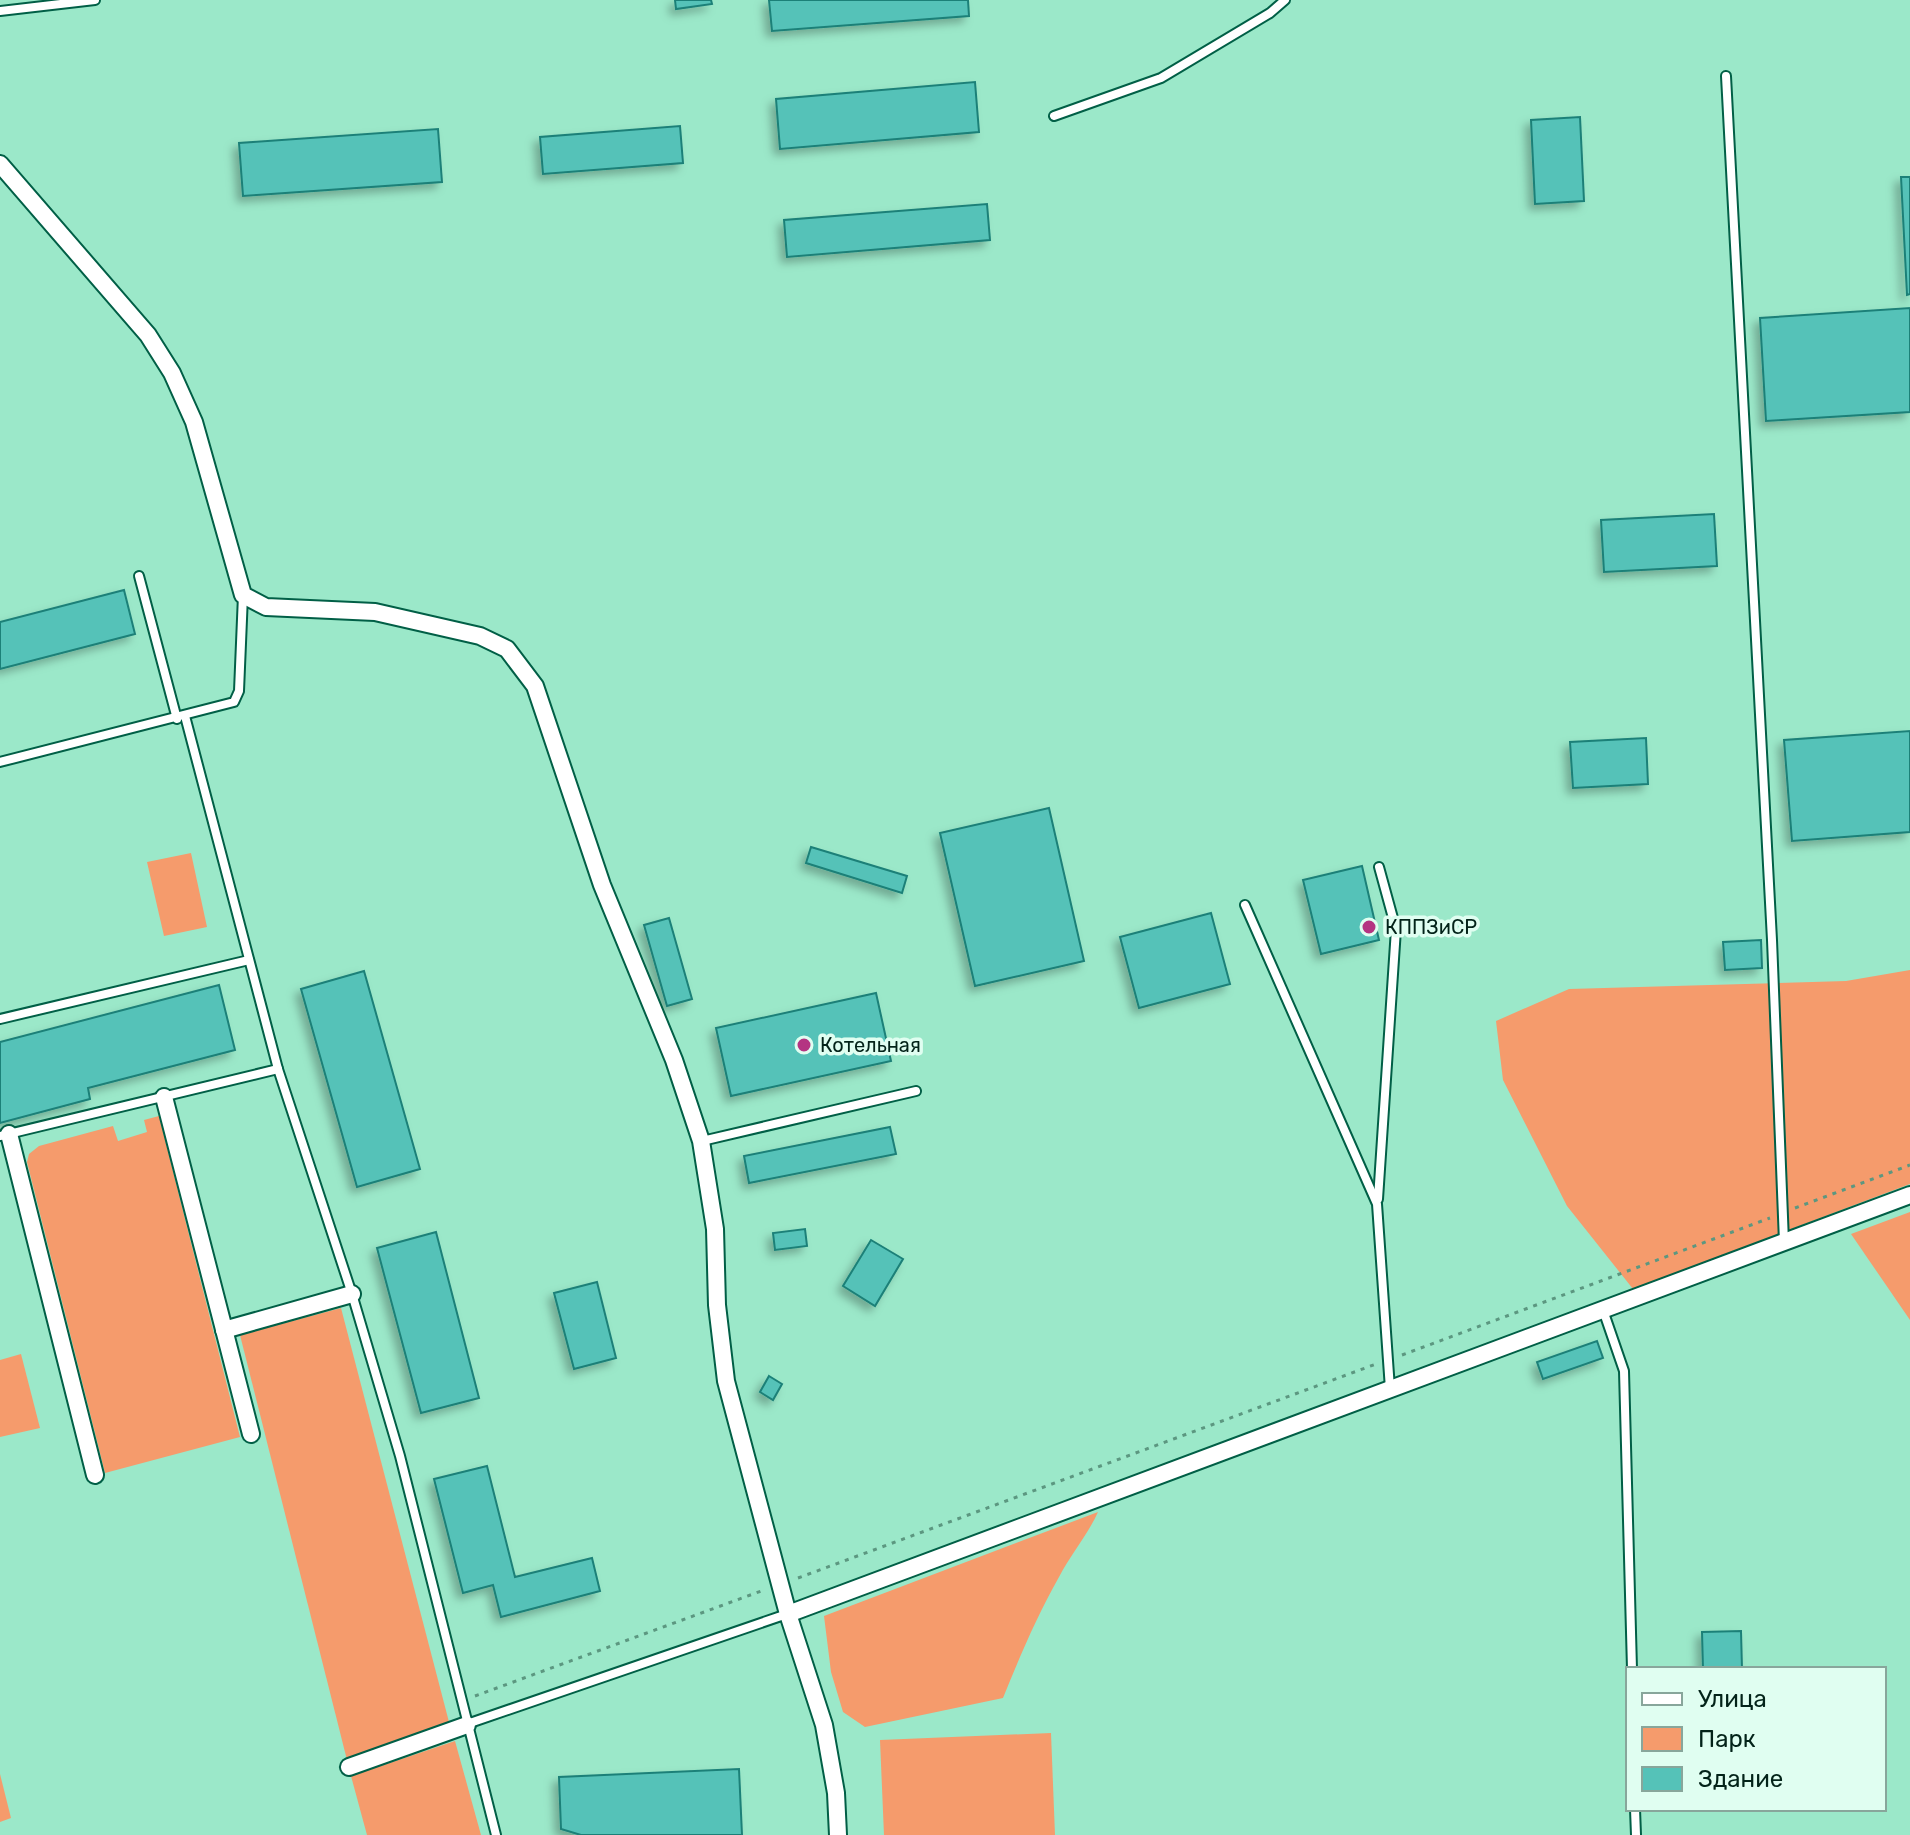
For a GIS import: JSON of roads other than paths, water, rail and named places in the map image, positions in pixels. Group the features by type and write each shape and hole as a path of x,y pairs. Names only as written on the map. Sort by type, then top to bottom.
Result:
{"street":[{"path":"0,164 138,323 172,373 194,422 243,595 266,607 375,612 480,636 507,649 523,665 535,686 602,885 674,1060 701,1141 715,1229 717,1305 726,1381 788,1614 824,1725 836,1793 838,1835"},
{"path":"164,1097 251,1434"},
{"path":"4,1135 95,1475"},
{"path":"788,1614 1910,1195"},
{"path":"224,1330 352,1294"},
{"path":"349,1767 467,1725"}],"lane":[{"path":"0,11 95,0"},
{"path":"1054,116 1161,78 1270,13 1285,0"},
{"path":"1726,76 1772,940 1784,1242"},
{"path":"139,576 278,1069 352,1294 400,1456 496,1835"},
{"path":"0,762 234,702 239,691 243,595"},
{"path":"1379,867 1396,929 1377,1204 1390,1389"},
{"path":"1245,905 1377,1204"},
{"path":"0,1019 249,960"},
{"path":"4,1135 278,1069"},
{"path":"701,1141 916,1091"},
{"path":"1603,1310 1624,1371 1632,1667"},
{"path":"467,1725 788,1614"},
{"path":"1635,1811 1636,1835"}],"place":[{"name":"КППЗиСР","path":"1369,927"},
{"name":"Котельная","path":"804,1045"}]}
